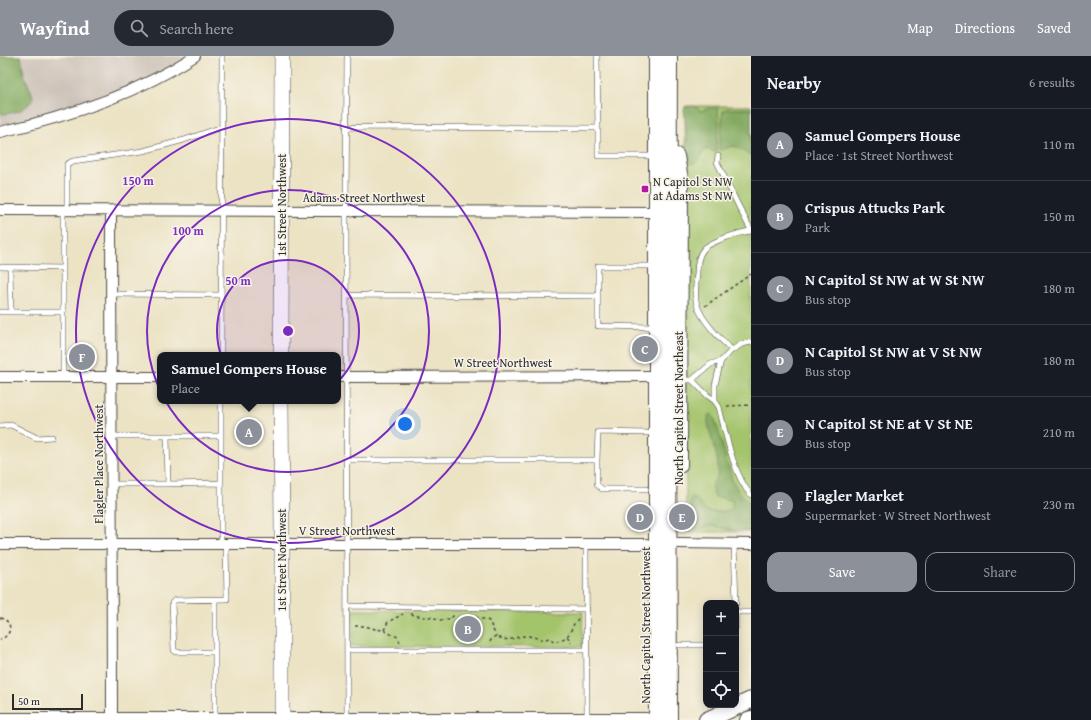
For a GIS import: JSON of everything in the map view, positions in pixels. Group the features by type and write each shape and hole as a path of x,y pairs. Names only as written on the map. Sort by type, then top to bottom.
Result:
{"main road":[{"name":"North Capitol Street Northwest","path":"650,719 646,544 647,442 648,433 657,411 674,378 656,327 657,56"},
{"name":"North Capitol Street Northeast","path":"668,56 678,543 679,720"},
{"name":"North Capitol Street Northeast","path":"669,720 674,378"},
{"name":"North Capitol Street Northwest","path":"650,719 657,411"},
{"path":"707,720 751,700"}],"street":[{"path":"0,132 65,115 109,99 152,80 195,56"},
{"name":"1st Street Northwest","path":"281,352 282,56"},
{"name":"Adams Street Northwest","path":"0,210 657,212"},
{"name":"Flagler Place Northwest","path":"111,211 112,718"},
{"path":"0,377 157,377"},
{"name":"W Street Northwest","path":"342,377 674,378"},
{"name":"1st Street Northwest","path":"281,404 282,719"},
{"path":"678,543 751,544"},
{"name":"V Street Northwest","path":"0,544 646,544"},
{"path":"0,718 650,719"}],"lane":[{"path":"221,352 222,56"},
{"path":"347,56 346,295 342,377 347,460 347,719"},
{"path":"598,56 598,156 657,156"},
{"path":"63,377 63,268 67,164 73,161 143,151 184,140 222,127"},
{"path":"346,127 598,128"},
{"path":"718,156 717,162 751,230 720,240 706,246 702,250 698,263 696,301 701,316 732,350"},
{"path":"656,266 598,266 598,326 656,327"},
{"path":"0,267 63,268"},
{"path":"10,268 11,312"},
{"path":"112,294 221,295"},
{"path":"346,295 598,296"},
{"path":"0,312 63,312"},
{"path":"674,378 721,361 732,350 742,344 751,342"},
{"path":"715,401 715,384 721,361"},
{"path":"674,378 707,395 715,401 719,407 738,475 751,495"},
{"path":"215,652 176,652 174,650 172,603 175,600 227,599 220,483 221,404"},
{"path":"0,426 11,425 37,438 52,436"},
{"path":"646,489 602,489 597,485 598,432 648,433"},
{"path":"112,436 221,436"},
{"path":"167,436 168,484"},
{"path":"347,460 597,460"},
{"path":"112,484 220,483"},
{"path":"586,544 587,718"},
{"path":"734,544 736,600"},
{"path":"215,600 215,719"},
{"path":"347,606 587,609"},
{"path":"739,611 751,612"},
{"path":"679,645 703,645"},
{"path":"347,650 587,650"}],"path":[{"path":"699,310 751,274"},
{"path":"719,407 751,405"},
{"path":"409,614 444,620 451,618 455,613"},
{"path":"467,613 489,621 496,636 502,639 506,640 526,636 542,639 549,638 554,642 564,639 571,632 574,622 582,615"},
{"path":"384,630 388,622 404,614"},
{"path":"0,618 6,620 9,623 10,628 8,636 0,639"},
{"path":"347,626 365,626 384,630 398,637 402,650"},
{"path":"490,650 490,642 492,638 496,636"}],"shaded area":[{"path":"0,56 196,56 83,109 0,131"}],"green space":[{"path":"0,56 21,56 24,75 32,93 33,99 30,103 23,109 16,112 2,114 0,112"},
{"path":"685,106 751,106 751,532 688,532 686,530"},
{"path":"693,106 698,108 700,111 707,108 718,108 719,124 716,151 714,152 709,149 703,151 700,158 694,164 687,161 687,139 684,109"},
{"path":"726,109 751,109 751,156 735,146 719,150 723,111"},
{"path":"711,414 716,423 732,480 738,491 751,504 751,531 735,531 713,526 696,529 691,525 691,498 696,499 708,511 729,511 732,508 732,500 715,497 712,490 712,485 718,473 718,464 708,423 708,416"},
{"path":"353,610 583,612 582,647 352,646"}],"place":[{"name":"N Capitol St NW at Adams St NW","path":"645,189"},
{"name":"N Capitol St NW at W St NW","path":"645,349"},
{"name":"Flagler Market","path":"82,357"},
{"name":"Samuel Gompers House","path":"249,432"},
{"name":"N Capitol St NW at V St NW","path":"640,517"},
{"name":"N Capitol St NE at V St NE","path":"682,517"},
{"name":"Crispus Attucks Park","path":"468,629"}]}
